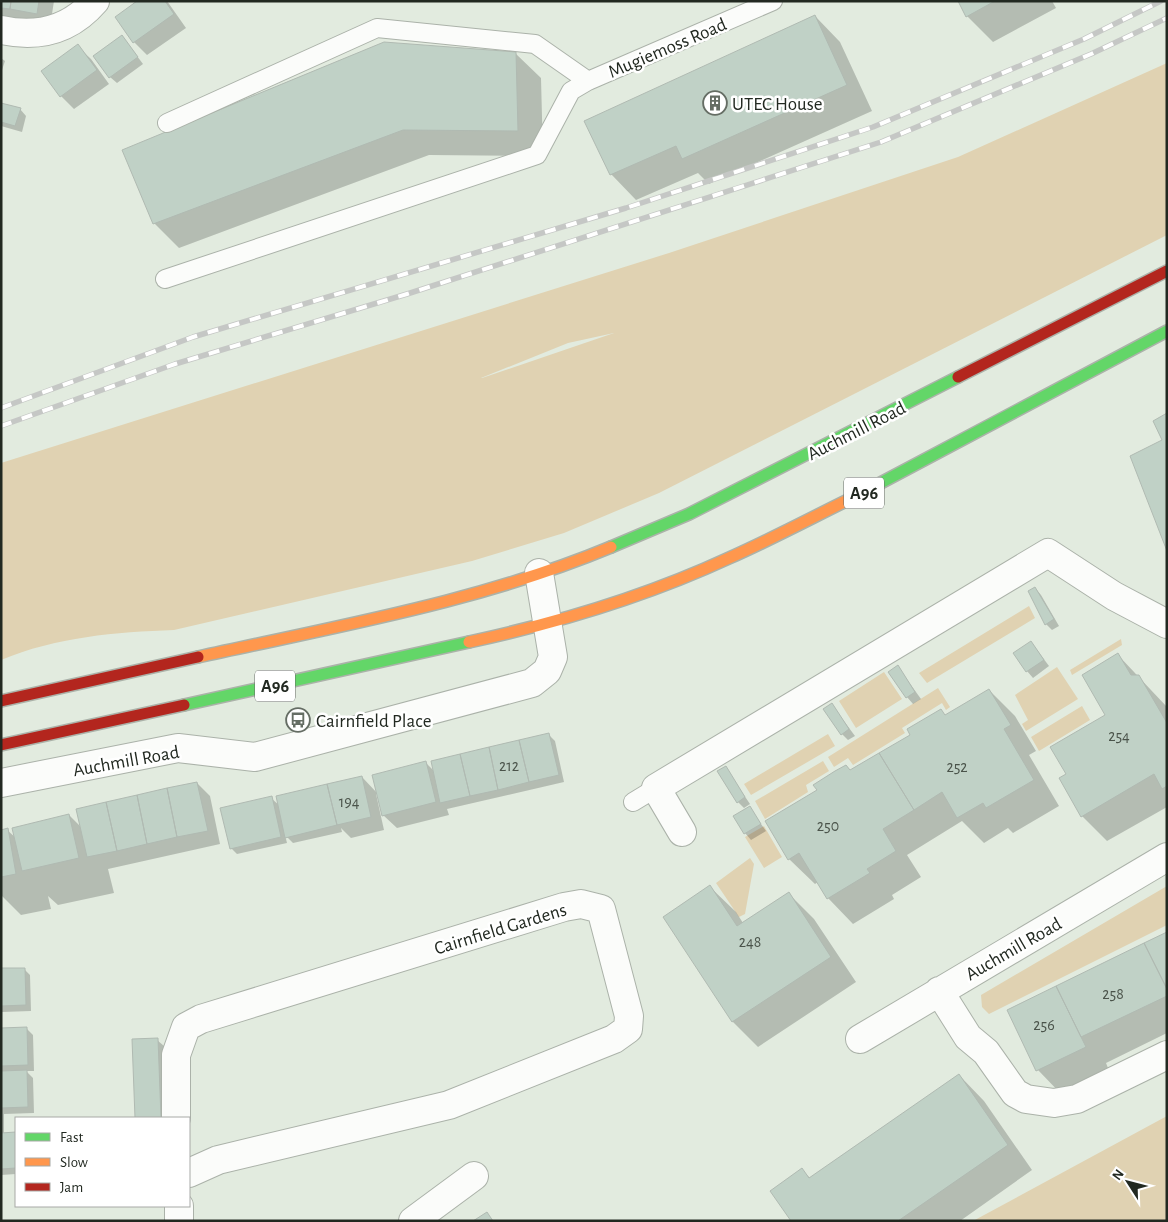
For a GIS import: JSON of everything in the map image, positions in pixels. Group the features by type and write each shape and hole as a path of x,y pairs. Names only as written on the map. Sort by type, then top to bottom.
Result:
{"main road":[{"name":"Auchmill Road","path":"1,701 441,603 539,573 603,550 689,514 1167,271"},
{"name":"Auchmill Road","path":"1,745 374,664 547,623 636,595 691,575 785,532 879,485 1167,331"}],"street":[{"path":"1,30 34,34 45,33 73,22 95,1"},
{"path":"682,832 656,788 1048,553 1114,596 1167,624"},
{"name":"Auchmill Road","path":"1,783 178,748 255,757 509,691 540,678 551,665 553,657 539,573"},
{"name":"Auchmill Road","path":"860,1038 1167,857"},
{"name":"Cairnfield Gardens","path":"176,1117 176,1055 186,1027 201,1019 564,907 581,904 601,910 629,1016 628,1029 614,1039 449,1105 218,1160 190,1173"},
{"path":"939,990 968,1037 986,1052 1015,1093 1026,1100 1054,1103 1077,1099 1167,1055"},
{"path":"413,1221 474,1176"},
{"path":"179,1207 179,1221"}],"lane":[{"name":"Mugiemoss Road","path":"165,279 537,155 571,91 588,81 773,1"},
{"path":"167,123 377,28 535,44 588,81"},
{"path":"633,802 656,788"}],"shaded area":[{"path":"1167,63 1167,235 659,493 564,533 472,561 174,630 86,637 43,646 1,660 1,463 669,253 958,157","holes":["614,333 481,378 568,343"]},
{"path":"1029,606 1035,618 927,683 919,673"},
{"path":"1121,639 1122,645 1072,675 1070,670"},
{"path":"1057,667 1078,699 1026,731 1022,724 1028,720 1015,695"},
{"path":"884,672 902,699 856,728 839,701"},
{"path":"938,688 950,707 946,710 942,703 902,728 905,733 853,765 848,758 834,767 828,757"},
{"path":"1082,706 1090,720 1039,751 1031,737"},
{"path":"828,734 835,746 751,795 744,784"},
{"path":"823,761 829,771 806,785 808,792 765,819 755,801"},
{"path":"764,826 782,857 764,868 745,837"},
{"path":"750,858 754,864 745,914 739,917 716,883"},
{"path":"1167,886 1167,925 989,1014 982,1007 981,995"},
{"path":"1167,1116 1167,1221 973,1221"}],"building":[{"path":"1,1 11,1 10,9 1,8"},
{"path":"11,1 39,1 37,14 10,9"},
{"path":"137,1 165,1 174,14 133,43 115,17"},
{"path":"958,1 995,1 966,17"},
{"name":"UTEC House","path":"815,15 847,85 682,159 676,146 610,175 584,121"},
{"path":"122,35 138,57 109,78 93,56"},
{"path":"384,42 516,52 518,131 403,130 153,224 122,150"},
{"path":"78,44 97,70 60,97 41,71"},
{"path":"1,103 21,108 15,126 1,122"},
{"path":"1167,413 1167,551 1130,456 1162,440 1153,421"},
{"path":"1035,587 1054,619 1045,625 1028,591"},
{"path":"1031,641 1044,660 1026,672 1013,653"},
{"path":"1118,653 1131,675 1139,675 1167,723 1167,786 1162,789 1154,774 1081,817 1059,778 1066,774 1050,747 1105,715 1082,675"},
{"path":"898,665 915,692 906,698 888,672"},
{"path":"989,689 1011,725 1004,729 1034,780 986,808 983,803 957,818 942,792 914,810 879,753 910,735 907,729 941,709 945,715"},
{"path":"832,703 849,729 841,735 823,709"},
{"path":"549,733 559,775 529,782 519,740"},
{"path":"519,740 529,782 498,790 489,747"},
{"path":"489,747 498,790 470,796 460,754"},
{"path":"879,753 914,810 883,829 896,851 867,869 870,873 827,899 799,853 788,860 765,821 817,790 813,785 835,771 846,765 850,770"},
{"path":"460,754 470,796 440,803 431,761"},
{"path":"426,761 436,802 382,816 372,775"},
{"path":"726,766 745,797 737,803 717,771"},
{"path":"362,776 371,817 337,825 327,784"},
{"path":"197,782 208,831 177,837 167,788"},
{"path":"327,784 337,825 285,838 276,796"},
{"path":"167,788 177,837 147,844 137,795"},
{"path":"137,795 147,844 117,851 106,802"},
{"path":"272,796 281,837 230,849 220,808"},
{"path":"106,802 117,851 87,857 76,809"},
{"path":"750,806 761,824 744,834 733,816"},
{"path":"69,814 79,858 22,871 12,828"},
{"path":"8,828 16,874 1,877 1,830"},
{"path":"710,885 737,926 789,892 831,957 732,1022 663,917"},
{"path":"1167,932 1167,989 1144,943"},
{"path":"1144,943 1167,989 1167,996 1081,1037 1056,986"},
{"path":"1,968 25,968 26,1005 1,1006"},
{"path":"1056,986 1086,1047 1036,1071 1007,1010"},
{"path":"27,1027 28,1065 1,1066 1,1028"},
{"path":"158,1038 161,1117 135,1117 132,1039"},
{"path":"27,1070 28,1107 1,1108 1,1071"},
{"path":"959,1074 1008,1145 898,1221 791,1221 770,1191 802,1168 809,1178"},
{"path":"15,1132 15,1168 1,1169 1,1133"},
{"path":"487,1212 493,1221 473,1221"}],"railway":[{"path":"1,408 193,337 626,208 873,127 1084,39 1161,1"},
{"path":"1,426 175,364 407,294 881,142 1091,54 1167,18"}],"traffic: fast":[{"path":"856,496 1167,331"},
{"path":"611,547 689,514 958,377"},
{"path":"184,705 469,642"}],"traffic: slow":[{"path":"469,642 601,607 698,572 777,536 856,496"},
{"path":"198,657 459,598 561,566 611,547"}],"traffic: jam":[{"path":"958,377 1167,271"},
{"path":"1,701 198,657"},
{"path":"1,745 184,705"}],"place":[{"name":"UTEC House","path":"715,103"},
{"name":"Cairnfield Place","path":"298,720"}]}
